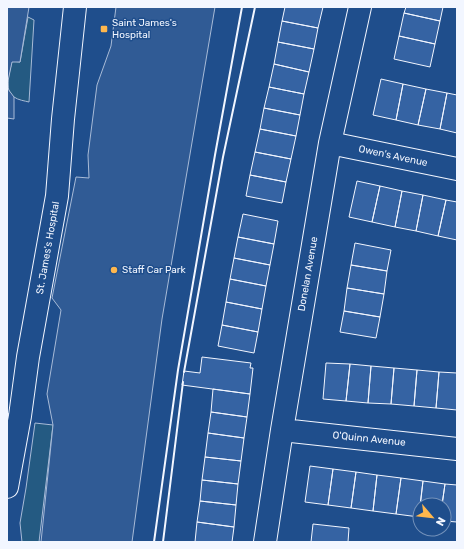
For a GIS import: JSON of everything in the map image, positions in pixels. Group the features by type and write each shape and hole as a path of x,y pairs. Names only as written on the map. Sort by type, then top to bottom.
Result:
{"street":[{"name":"St. James's Hospital","path":"7,487 20,416 28,357 57,196 63,119 75,7"},
{"name":"Donelan Avenue","path":"265,542 282,430 330,143 360,7"},
{"name":"Owen's Avenue","path":"330,143 457,169"},
{"name":"O'Quinn Avenue","path":"282,430 457,449"}],"shaded area":[{"path":"7,7 29,7 20,62 12,62 8,81 8,89 14,97 14,119 7,118"},
{"name":"Staff Car Park","path":"116,7 215,7 162,319 132,542 41,542 53,425 47,394 61,310 52,298 76,177 89,178 88,155 97,85 111,46"},
{"path":"28,17 34,20 29,102 19,100 14,97 9,90 8,85 12,61 20,62"},
{"path":"35,423 53,425 39,542 22,542 20,523"}],"building":[{"path":"285,7 323,7 318,28 282,21"},
{"path":"406,7 443,7 440,21 404,13"},
{"path":"404,13 440,21 435,44 399,36"},
{"path":"282,21 318,28 314,49 278,42"},
{"path":"399,36 435,44 430,67 394,59"},
{"path":"278,42 314,49 309,72 274,64"},
{"path":"274,64 309,72 304,94 269,87"},
{"path":"381,79 403,84 396,120 373,115"},
{"path":"403,84 426,89 418,125 396,120"},
{"path":"269,87 304,94 300,115 264,108"},
{"path":"426,89 447,93 440,129 418,125"},
{"path":"447,93 457,95 457,133 440,129"},
{"path":"264,108 300,115 296,136 260,129"},
{"path":"260,129 296,136 291,159 255,152"},
{"path":"255,152 291,159 286,182 250,175"},
{"path":"250,175 286,182 282,203 246,196"},
{"path":"357,181 380,186 372,222 349,217"},
{"path":"380,186 402,191 395,227 372,222"},
{"path":"402,191 423,195 416,231 395,227"},
{"path":"423,195 446,200 438,236 416,231"},
{"path":"446,200 457,202 457,240 438,236"},
{"path":"243,214 278,221 274,244 238,237"},
{"path":"238,237 274,244 270,265 234,258"},
{"path":"355,243 391,250 387,271 351,265"},
{"path":"234,258 270,265 266,286 230,279"},
{"path":"351,265 387,271 384,294 347,288"},
{"path":"230,279 266,286 262,309 226,302"},
{"path":"347,288 384,294 380,317 344,311"},
{"path":"226,302 262,309 258,332 222,325"},
{"path":"344,311 380,317 376,338 340,332"},
{"path":"222,325 258,332 254,353 218,346"},
{"path":"202,357 251,363 250,368 253,368 250,394 182,385 184,371 200,373"},
{"path":"326,363 350,364 346,401 323,399"},
{"path":"350,364 371,366 368,403 346,401"},
{"path":"371,366 394,368 391,404 368,403"},
{"path":"394,368 417,370 414,406 391,404"},
{"path":"417,370 439,372 436,408 414,406"},
{"path":"439,372 457,373 457,410 436,408"},
{"path":"213,389 250,394 247,417 211,412"},
{"path":"211,412 247,417 244,438 208,433"},
{"path":"208,433 244,438 241,461 205,457"},
{"path":"205,457 241,461 238,484 202,480"},
{"path":"310,466 333,469 328,505 305,502"},
{"path":"333,469 356,472 351,508 328,505"},
{"path":"356,472 377,475 373,511 351,508"},
{"path":"377,475 401,478 396,514 373,511"},
{"path":"401,478 423,481 421,497 412,497 412,516 396,514"},
{"path":"202,480 238,484 236,505 200,501"},
{"path":"423,481 445,484 443,497 421,497"},
{"path":"445,484 457,485 457,522 452,522 452,497 443,497"},
{"path":"200,501 236,505 234,527 197,522"},
{"path":"197,522 234,527 232,542 195,542"},
{"path":"313,524 349,528 348,542 311,542"}],"wall":[{"path":"154,542 178,370 242,7"},
{"path":"184,372 223,157 255,7"},
{"path":"163,542 183,382"}],"place":[{"name":"Saint James's Hospital","path":"104,29"},
{"name":"Staff Car Park","path":"114,270"}]}
